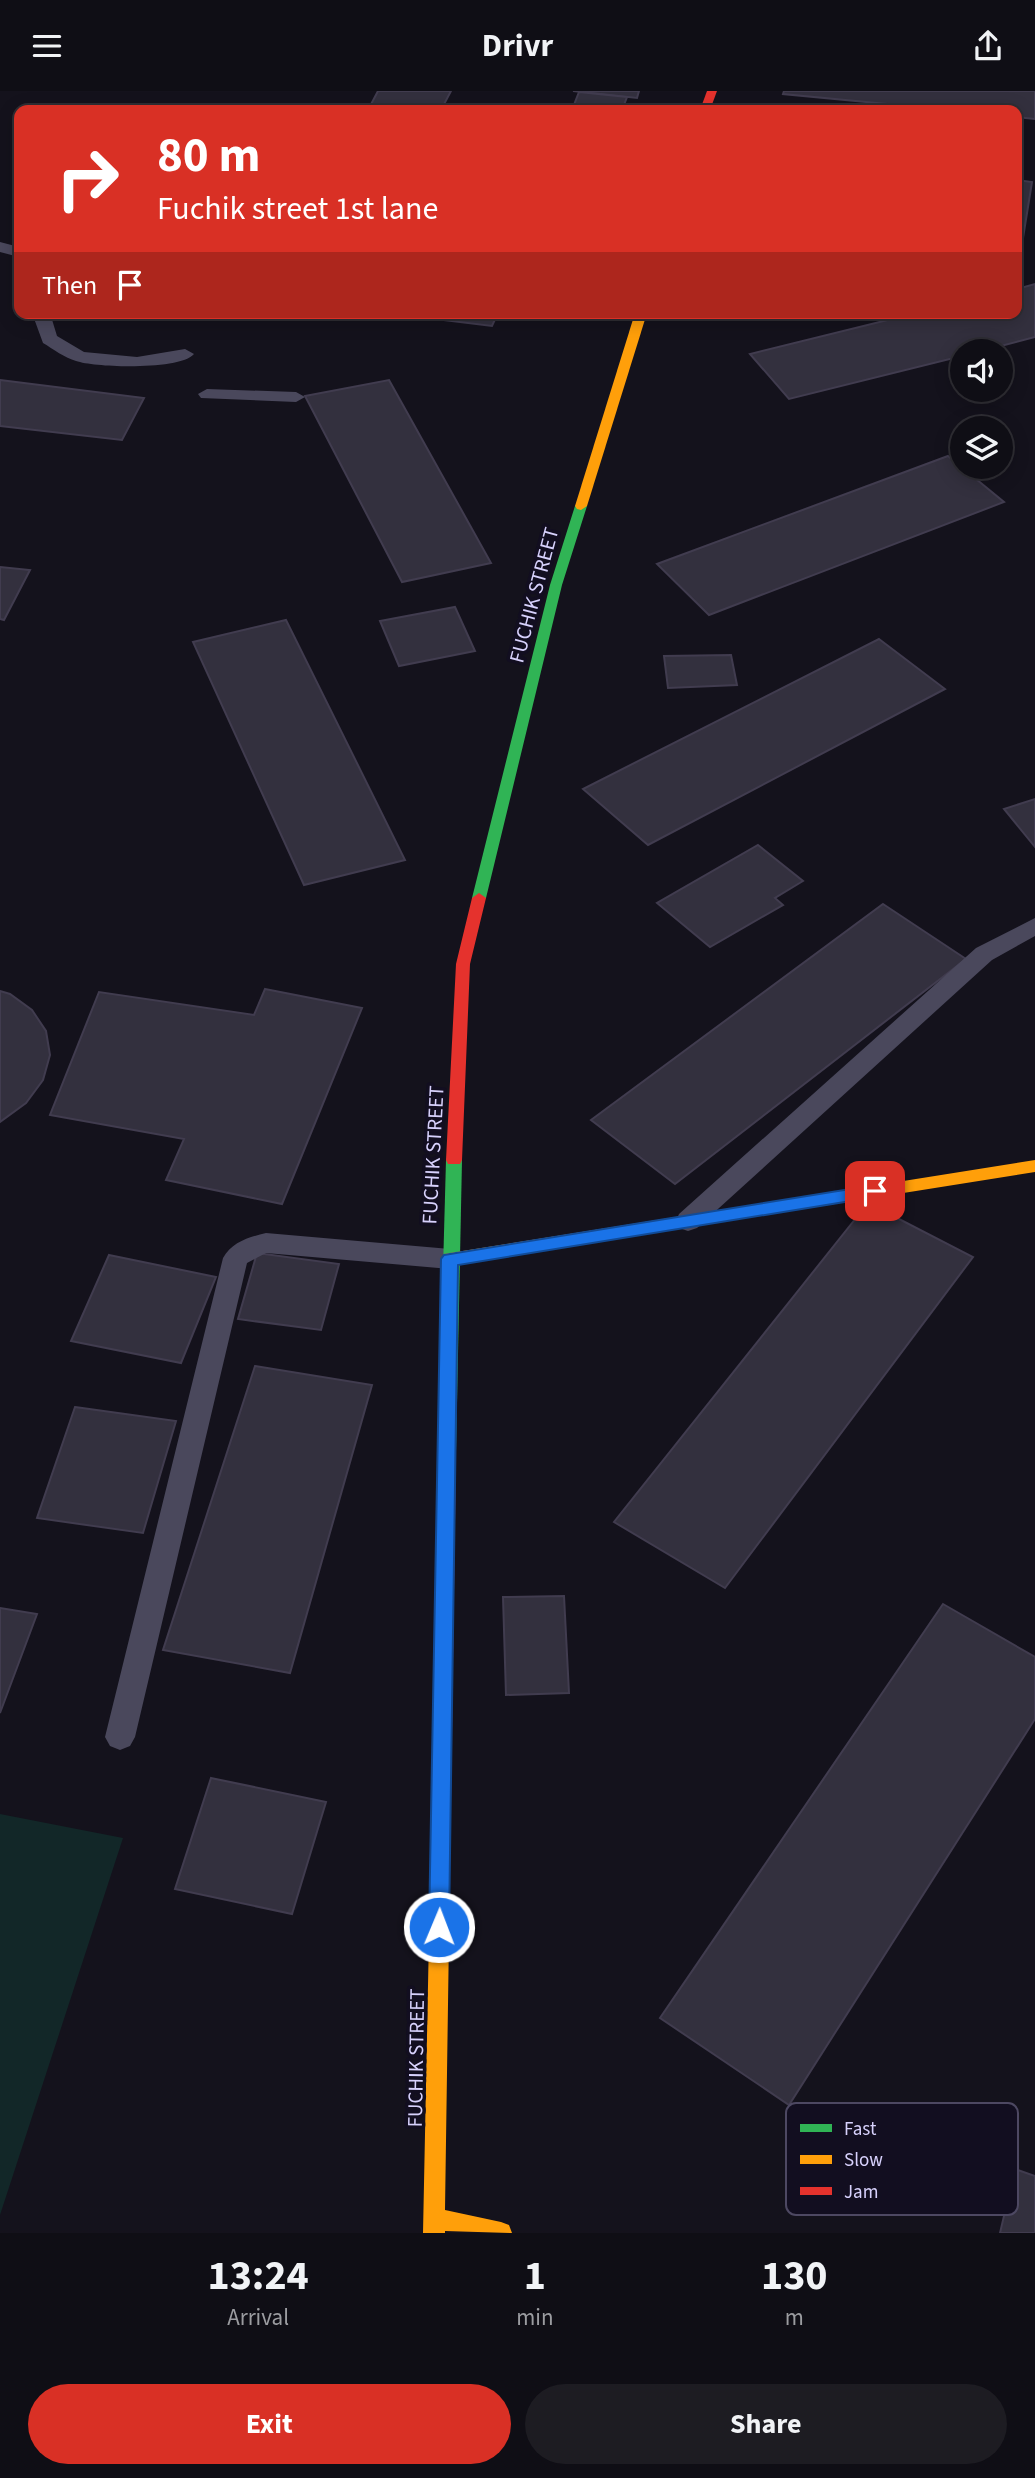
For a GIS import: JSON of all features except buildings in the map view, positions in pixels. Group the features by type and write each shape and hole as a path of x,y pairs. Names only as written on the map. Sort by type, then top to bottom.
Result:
{"street":[{"name":"FUCHIK STREET","path":"435,2226 450,1259 463,964 556,585 639,319"},
{"path":"450,1259 1035,1166"},
{"path":"435,2226 501,2233"}],"lane":[{"path":"43,319 49,339 80,357 137,362 186,354"},
{"path":"207,394 296,397"},
{"path":"688,1221 984,954 1035,926"},
{"path":"120,1737 236,1258 252,1246 266,1243 450,1259"}],"green space":[{"path":"0,1814 123,1838 0,2215"}],"traffic: fast":[{"path":"479,898 556,585 581,506"},
{"path":"447,1452 454,1160"}],"traffic: slow":[{"path":"581,506 639,319"},
{"path":"450,1259 1035,1166"},
{"path":"434,2233 439,1936"},
{"path":"435,2218 501,2233"}],"traffic: jam":[{"path":"707,105 712,91"},
{"path":"454,1160 463,964 479,898"},
{"path":"439,1936 447,1452"}],"route":[{"path":"439,1927 450,1259 875,1191"}]}
